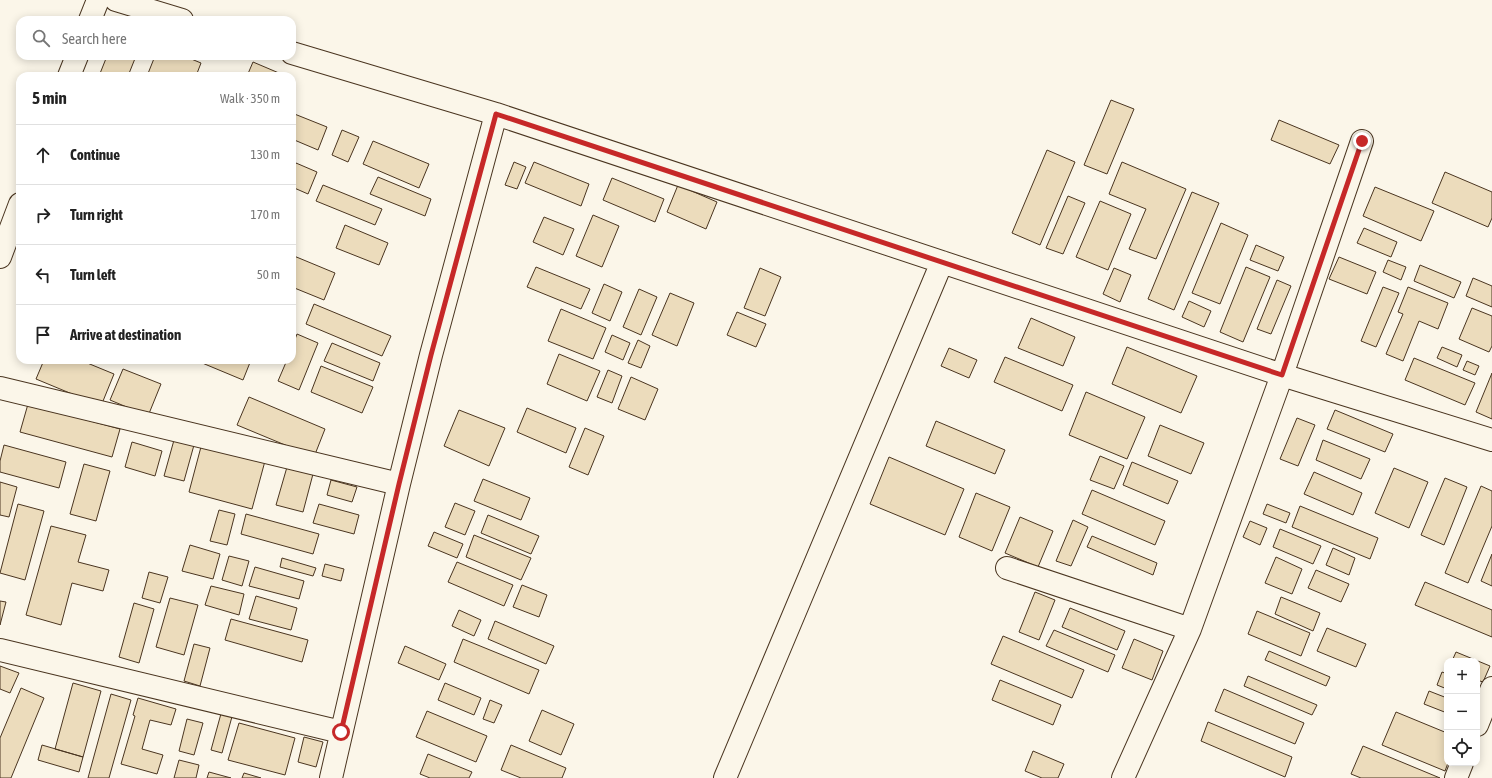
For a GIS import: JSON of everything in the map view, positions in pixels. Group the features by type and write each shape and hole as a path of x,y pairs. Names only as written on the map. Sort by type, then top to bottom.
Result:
{"street":[{"path":"92,16 98,0"},
{"path":"116,0 169,16"},
{"path":"296,54 496,114 1282,375 1492,440"},
{"path":"71,72 75,60"},
{"path":"331,778 399,484 431,355 496,114"},
{"path":"1123,778 1190,629 1282,375 1362,141"},
{"path":"0,257 16,215"},
{"path":"725,778 942,262"},
{"path":"0,388 399,484"},
{"path":"1007,568 1190,629"},
{"path":"0,650 341,732"},
{"path":"1480,718 1492,688"},
{"path":"1456,778 1461,766"}],"building":[{"path":"105,60 134,60 130,72 101,72"},
{"path":"153,60 194,60 201,63 198,72 149,72"},
{"path":"253,62 277,72 249,72"},
{"path":"1111,100 1134,109 1107,174 1084,165"},
{"path":"296,115 327,127 318,150 296,141"},
{"path":"1279,120 1339,145 1330,164 1271,140"},
{"path":"342,130 359,137 348,162 332,155"},
{"path":"373,141 429,164 419,188 363,164"},
{"path":"1047,150 1075,162 1040,245 1012,233"},
{"path":"514,162 526,167 517,189 505,185"},
{"path":"534,162 589,184 581,206 525,183"},
{"path":"1122,162 1186,189 1156,259 1129,249 1146,209 1109,194"},
{"path":"296,163 317,172 308,194 296,189"},
{"path":"1445,172 1492,192 1492,218 1488,227 1432,203"},
{"path":"378,177 431,199 425,216 370,194"},
{"path":"612,178 664,199 655,222 603,200"},
{"path":"323,185 382,209 375,225 316,201"},
{"path":"678,185 717,202 706,229 667,212"},
{"path":"1375,187 1434,211 1421,241 1363,216"},
{"path":"1192,192 1219,203 1174,310 1148,299"},
{"path":"1068,196 1085,203 1063,254 1046,248"},
{"path":"1100,201 1131,214 1108,270 1076,257"},
{"path":"593,215 619,226 602,267 576,256"},
{"path":"544,217 574,229 563,255 533,242"},
{"path":"1221,223 1248,235 1220,304 1192,293"},
{"path":"345,225 388,243 379,265 336,248"},
{"path":"1364,228 1397,242 1391,257 1357,243"},
{"path":"1256,245 1284,257 1278,271 1250,260"},
{"path":"296,257 335,273 324,300 296,289"},
{"path":"1339,257 1376,272 1367,294 1329,279"},
{"path":"1388,260 1406,267 1401,280 1383,272"},
{"path":"1420,265 1461,282 1454,298 1414,281"},
{"path":"536,267 590,289 581,309 527,287"},
{"path":"1246,267 1270,277 1243,342 1220,332"},
{"path":"760,268 781,277 765,316 744,308"},
{"path":"1114,268 1131,275 1120,302 1103,294"},
{"path":"1473,278 1492,286 1492,307 1466,296"},
{"path":"1277,280 1291,286 1271,334 1257,329"},
{"path":"604,284 622,292 610,321 592,313"},
{"path":"1383,287 1399,293 1376,347 1361,341"},
{"path":"1408,287 1448,303 1438,329 1419,321 1403,361 1386,354 1403,314 1398,312"},
{"path":"639,289 657,297 641,335 623,327"},
{"path":"670,293 694,303 677,346 652,335"},
{"path":"1189,301 1211,311 1204,327 1182,317"},
{"path":"314,304 391,336 382,356 306,324"},
{"path":"1472,308 1492,316 1492,346 1489,352 1459,339"},
{"path":"561,309 606,328 593,359 548,341"},
{"path":"737,312 766,324 756,347 727,335"},
{"path":"1031,318 1075,337 1063,366 1018,348"},
{"path":"297,334 318,343 299,390 278,381 285,364 296,364"},
{"path":"612,335 630,343 623,360 605,352"},
{"path":"638,340 650,346 641,368 628,363"},
{"path":"332,343 380,363 373,381 324,361"},
{"path":"1127,347 1197,376 1181,413 1112,384"},
{"path":"1442,347 1462,355 1457,367 1437,358"},
{"path":"949,348 977,360 969,378 941,366"},
{"path":"559,354 600,371 587,401 547,384"},
{"path":"1005,357 1073,385 1062,411 994,382"},
{"path":"1414,358 1475,383 1465,405 1405,380"},
{"path":"1467,361 1479,366 1475,375 1463,370"},
{"path":"42,364 90,364 114,374 101,406 36,379"},
{"path":"205,364 249,364 243,380"},
{"path":"321,366 373,387 362,413 311,392"},
{"path":"123,369 161,384 148,416 110,400"},
{"path":"608,370 622,376 612,403 597,397"},
{"path":"1492,373 1492,419 1476,412"},
{"path":"631,377 658,389 645,420 618,409"},
{"path":"1086,392 1145,417 1127,459 1069,435"},
{"path":"249,397 325,429 314,457 237,425"},
{"path":"28,404 120,429 112,457 20,432"},
{"path":"527,408 576,428 566,453 517,432"},
{"path":"459,410 505,428 489,466 444,446"},
{"path":"1335,410 1393,434 1385,452 1327,429"},
{"path":"1297,418 1315,425 1298,466 1280,459"},
{"path":"936,421 1005,450 995,474 926,446"},
{"path":"1160,425 1204,443 1191,474 1148,456"},
{"path":"585,428 604,436 588,475 569,467"},
{"path":"174,440 194,445 184,481 164,476"},
{"path":"1323,440 1370,459 1361,479 1316,460"},
{"path":"132,442 162,451 155,476 125,467"},
{"path":"202,443 265,461 252,509 189,492"},
{"path":"4,445 66,462 59,488 0,472 0,461"},
{"path":"1100,456 1124,466 1114,489 1090,480"},
{"path":"889,457 964,489 945,535 870,504"},
{"path":"1132,462 1178,481 1168,504 1123,485"},
{"path":"84,464 110,471 96,521 70,514"},
{"path":"287,467 313,474 303,512 276,505"},
{"path":"1394,468 1428,482 1409,528 1375,513"},
{"path":"1314,472 1362,493 1353,515 1304,494"},
{"path":"1445,478 1467,487 1444,545 1421,535"},
{"path":"483,479 530,498 521,520 474,501"},
{"path":"331,480 357,487 352,502 327,495"},
{"path":"0,482 17,487 9,517 0,515"},
{"path":"1481,486 1492,491 1492,526 1468,583 1445,573"},
{"path":"1092,490 1165,521 1155,545 1082,514"},
{"path":"976,493 1010,507 992,551 959,537"},
{"path":"455,503 475,511 465,535 445,527"},
{"path":"18,504 44,511 25,580 0,573"},
{"path":"319,504 359,515 354,534 313,523"},
{"path":"1267,504 1290,513 1286,523 1263,514"},
{"path":"1300,506 1378,538 1370,559 1292,527"},
{"path":"219,510 235,514 227,545 210,541"},
{"path":"246,514 319,534 313,554 241,534"},
{"path":"488,515 539,536 531,554 481,533"},
{"path":"1020,517 1053,531 1038,567 1005,553"},
{"path":"1073,520 1088,527 1071,566 1056,561"},
{"path":"1250,521 1267,528 1260,545 1243,537"},
{"path":"51,526 86,535 78,562 109,570 103,591 72,583 61,625 26,615"},
{"path":"1280,529 1321,546 1313,564 1273,547"},
{"path":"434,532 463,544 457,558 428,546"},
{"path":"474,535 531,558 521,580 466,557"},
{"path":"1092,536 1157,563 1153,575 1087,547"},
{"path":"190,545 220,554 213,579 182,571"},
{"path":"1333,548 1355,558 1349,575 1326,565"},
{"path":"1492,554 1492,586 1481,581"},
{"path":"229,556 249,561 242,586 222,580"},
{"path":"1276,557 1302,569 1292,594 1265,583"},
{"path":"282,558 316,568 313,576 280,567"},
{"path":"457,562 513,585 504,606 448,582"},
{"path":"325,564 344,569 341,581 322,576"},
{"path":"255,567 304,581 299,599 249,586"},
{"path":"1316,570 1349,584 1341,602 1308,588"},
{"path":"149,572 168,577 160,603 142,598"},
{"path":"1425,582 1492,610 1492,637 1415,605"},
{"path":"522,585 547,595 539,617 513,607"},
{"path":"211,586 244,594 239,615 205,605"},
{"path":"1035,592 1055,600 1039,640 1019,632"},
{"path":"256,596 297,608 291,630 249,619"},
{"path":"1281,597 1320,613 1313,631 1275,614"},
{"path":"170,598 198,605 184,655 156,647"},
{"path":"0,601 6,602 0,625"},
{"path":"134,603 154,609 139,663 119,657"},
{"path":"1070,608 1125,631 1117,650 1062,627"},
{"path":"459,610 481,620 474,636 452,626"},
{"path":"1257,611 1310,633 1301,656 1248,634"},
{"path":"231,619 308,640 302,662 225,640"},
{"path":"495,621 554,646 546,664 488,639"},
{"path":"1327,628 1366,644 1356,667 1317,651"},
{"path":"1054,630 1115,655 1108,672 1046,646"},
{"path":"1003,636 1084,670 1072,698 991,664"},
{"path":"463,639 539,670 529,694 454,662"},
{"path":"1134,639 1163,651 1152,680 1122,668"},
{"path":"194,644 210,648 200,686 184,681"},
{"path":"405,646 446,664 439,680 398,663"},
{"path":"1269,651 1330,677 1326,686 1265,660"},
{"path":"1456,652 1471,658 1453,658"},
{"path":"1480,662 1490,666 1483,682 1480,681"},
{"path":"0,666 19,673 10,693 0,689"},
{"path":"1442,672 1444,673 1444,688 1437,685"},
{"path":"1248,676 1317,705 1312,715 1244,686"},
{"path":"1000,680 1061,705 1053,725 992,700"},
{"path":"73,683 101,691 83,757 55,749"},
{"path":"445,683 481,698 474,715 438,700"},
{"path":"21,688 44,698 11,778 0,778 0,738"},
{"path":"1224,689 1304,723 1295,744 1215,711"},
{"path":"1429,691 1444,697 1444,712 1424,704"},
{"path":"111,694 131,700 109,778 88,778"},
{"path":"138,698 176,709 171,725 150,720 142,749 163,755 157,774 121,764 135,716 133,715"},
{"path":"490,700 502,705 494,723 483,719"},
{"path":"222,710 233,713 222,753 211,750"},
{"path":"542,710 574,724 561,755 529,741"},
{"path":"427,711 487,736 476,762 416,737"},
{"path":"1396,712 1444,732 1444,766 1447,766 1445,771 1382,745"},
{"path":"187,719 203,723 194,755 179,751"},
{"path":"1208,722 1292,757 1285,777 1201,741"},
{"path":"239,723 295,738 285,775 228,760"},
{"path":"304,737 323,742 316,767 298,762"},
{"path":"42,745 83,757 79,772 38,760"},
{"path":"511,745 566,768 562,778 521,778 501,770"},
{"path":"1363,746 1440,778 1361,778 1351,774"},
{"path":"1033,751 1064,764 1058,778 1042,778 1025,771"},
{"path":"428,754 472,772 469,778 430,778 420,774"},
{"path":"179,760 199,765 196,778 174,778"},
{"path":"209,772 231,778 207,778"},
{"path":"244,773 261,778 242,778"}],"route":[{"path":"341,732 431,355 496,114 1282,375 1362,141"}]}
